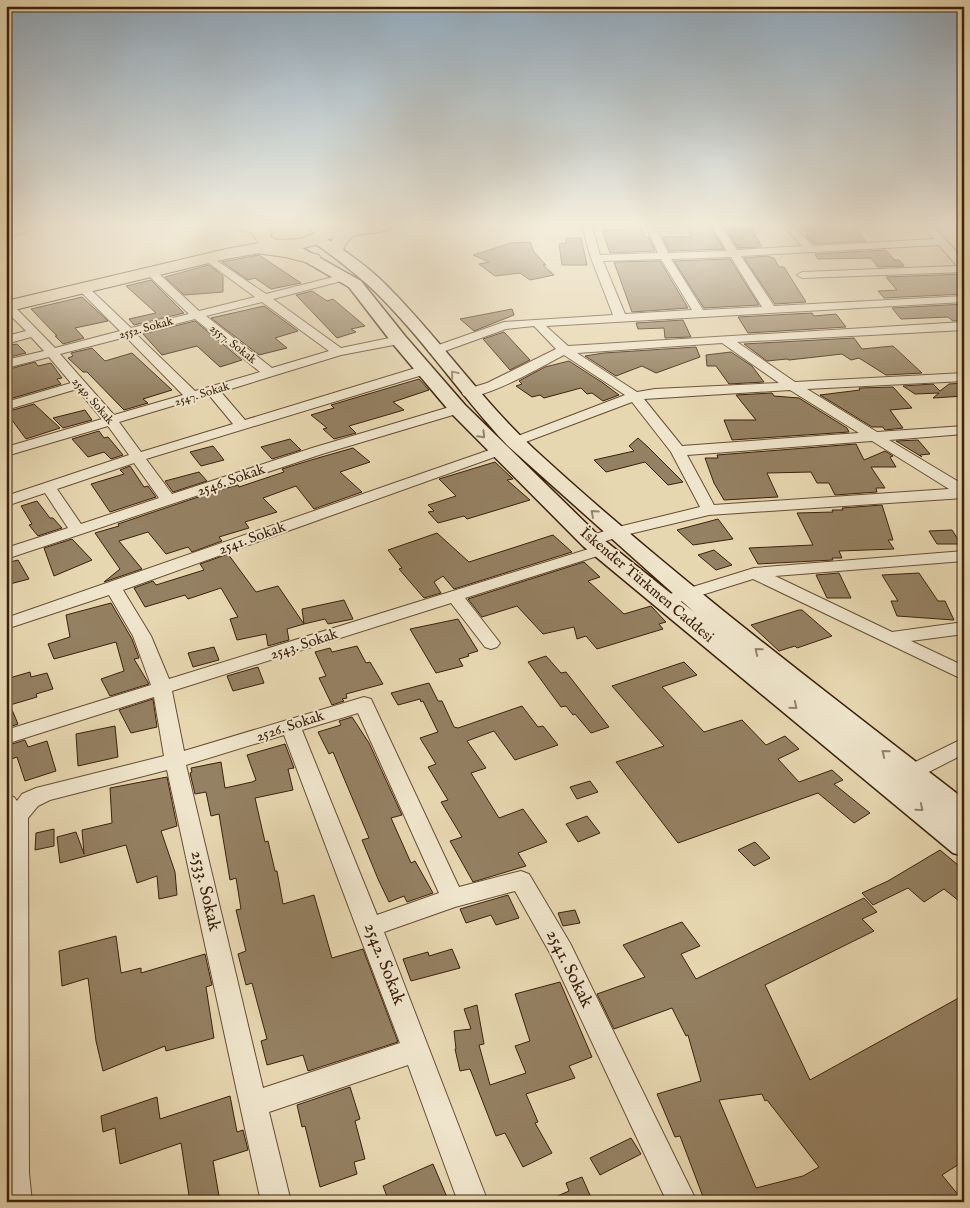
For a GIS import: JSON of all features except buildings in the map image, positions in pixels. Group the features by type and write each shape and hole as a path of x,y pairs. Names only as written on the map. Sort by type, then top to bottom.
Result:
{"main road":[{"path":"7,302 80,282"},
{"path":"7,302 84,289 111,282"},
{"name":"İskender Türkmen Caddesi","path":"352,282 361,290 399,340 429,361"},
{"name":"İskender Türkmen Caddesi","path":"372,282 388,295 429,361 464,401 506,446 602,541 910,773 964,816"},
{"name":"İskender Türkmen Caddesi","path":"676,598 964,844"}],"street":[{"name":"2557. Sokak","path":"163,282 196,314 270,373"},
{"path":"243,282 339,352"},
{"name":"2552. Sokak","path":"6,364 323,282"},
{"path":"606,282 621,318"},
{"path":"680,282 700,314"},
{"path":"753,282 771,311"},
{"path":"84,289 193,397"},
{"path":"6,501 48,486 243,426 429,361 504,326 542,322 964,299"},
{"name":"2549. Sokak","path":"7,302 112,422 169,501"},
{"path":"542,322 540,326 564,350 635,396 678,451 709,510"},
{"path":"564,350 964,326"},
{"path":"6,340 34,333"},
{"path":"725,339 794,387 964,493"},
{"name":"2547. Sokak","path":"6,452 112,422 163,411 193,397 339,352 399,340"},
{"name":"2546. Sokak","path":"6,554 464,401 564,350"},
{"name":"2541. Sokak","path":"6,624 113,588 506,446 635,396 655,393 964,378"},
{"path":"6,406 78,385"},
{"path":"213,391 243,426"},
{"path":"678,451 964,430"},
{"path":"48,486 78,531"},
{"name":"2543. Sokak","path":"6,737 454,596 602,541 709,510 964,493"},
{"path":"676,598 754,573 964,556"},
{"path":"754,573 964,674"},
{"name":"2533. Sokak","path":"113,588 131,614 145,640 162,689 175,761 276,1202"},
{"path":"454,596 491,642"},
{"path":"892,638 964,628"},
{"name":"2526. Sokak","path":"12,810 44,794 175,761 364,704 453,898"},
{"name":"2542. Sokak","path":"291,727 370,927 473,1202"},
{"path":"910,773 964,745"},
{"path":"12,810 10,1172 17,1202"},
{"name":"2541. Sokak","path":"370,927 453,898 521,880 561,950 682,1202"},
{"path":"254,1104 416,1050"}]}
